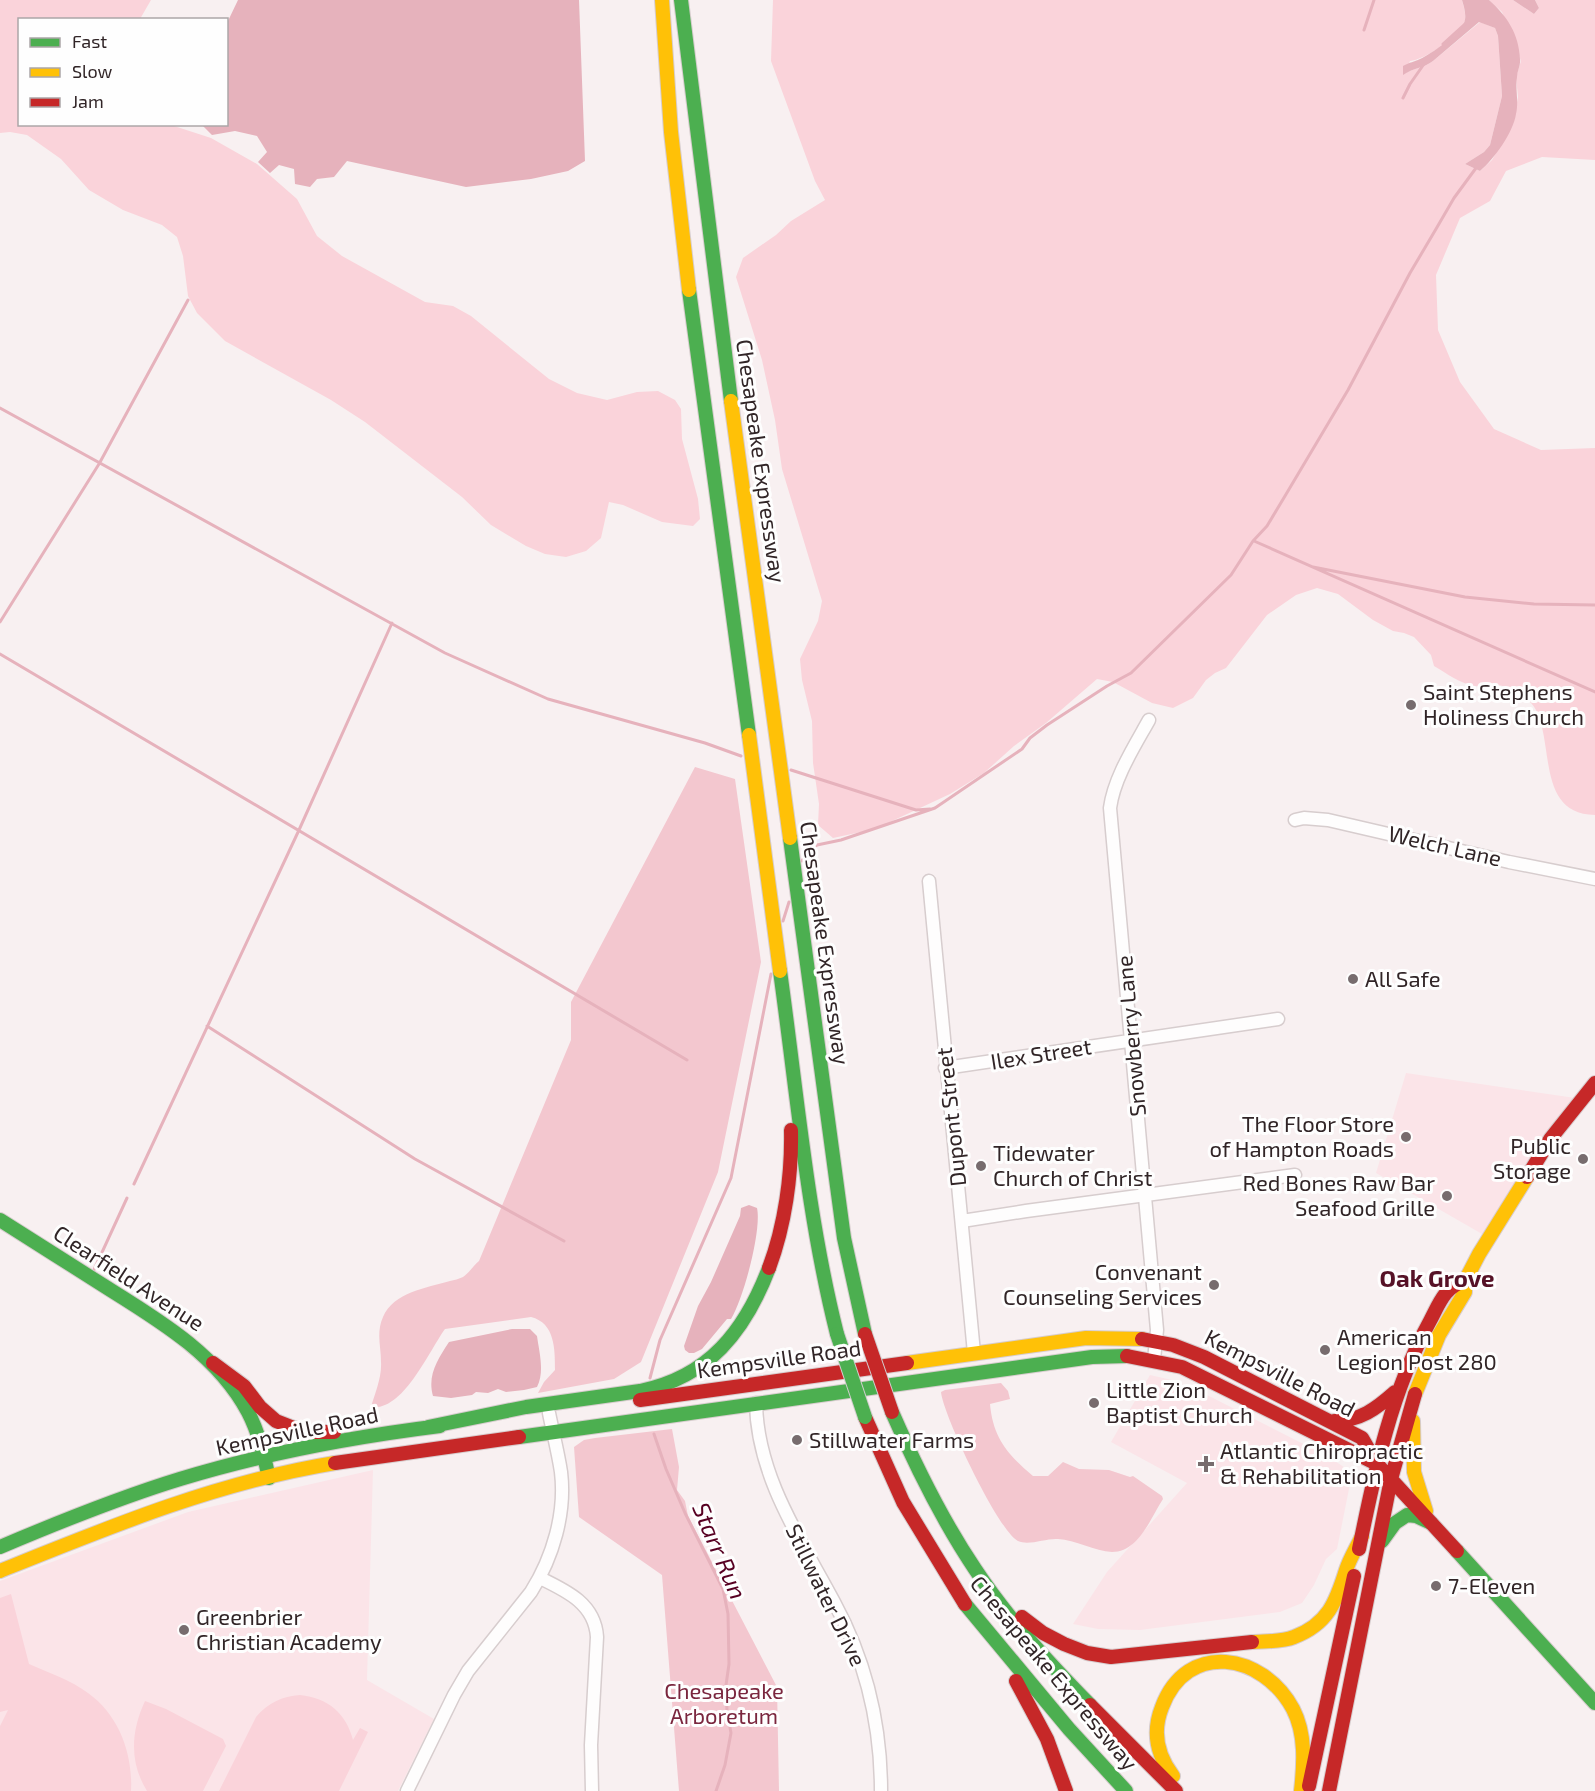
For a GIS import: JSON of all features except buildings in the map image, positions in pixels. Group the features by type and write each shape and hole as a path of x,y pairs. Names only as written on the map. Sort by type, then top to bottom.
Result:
{"main road":[{"name":"Chesapeake Expressway","path":"662,0 671,132 686,267 815,1229 825,1286 837,1334 864,1418 903,1502 935,1559 963,1602 990,1636 1069,1729 1126,1791"},
{"name":"Chesapeake Expressway","path":"681,0 719,316 843,1238 865,1334 892,1412 915,1464 945,1521 982,1579 1014,1621 1067,1682 1176,1791"},
{"path":"428,1427 474,1415 655,1388 685,1377 701,1367 716,1355 741,1327 753,1309 773,1255 783,1213 790,1155 791,1105 783,1042 778,959"},
{"path":"1329,1791 1391,1479 1415,1394 1436,1342 1465,1292 1465,1281 1532,1167 1566,1118 1595,1083"},
{"name":"Clearfield Avenue","path":"0,1220 167,1326 213,1363 229,1382 260,1434 269,1478"},
{"path":"1308,1791 1383,1435 1397,1391 1418,1342 1451,1286 1465,1281"},
{"name":"Kempsville Road","path":"0,1547 97,1507 196,1474 266,1456 344,1440 1103,1337 1121,1336 1157,1341 1204,1357 1362,1438 1377,1464"},
{"name":"Kempsville Road","path":"0,1571 155,1510 269,1478 382,1455 1092,1357 1126,1356 1182,1367 1377,1464"},
{"path":"213,1363 244,1386 267,1415 293,1429 314,1433 342,1430 396,1432"},
{"path":"756,1403 765,1393 810,1384 823,1375"},
{"path":"1332,1421 1346,1422 1362,1418 1397,1391"},
{"path":"1415,1394 1413,1463 1416,1481 1432,1522"},
{"path":"1377,1464 1595,1703"},
{"path":"1378,1547 1395,1523 1407,1515 1432,1522"},
{"path":"982,1579 1018,1614 1043,1633 1064,1644 1087,1653 1111,1657 1167,1653 1285,1639 1321,1623 1340,1592 1347,1568 1362,1536"},
{"path":"990,1636 1037,1718 1066,1791"},
{"path":"1185,1791 1159,1755 1156,1725 1160,1708 1170,1688 1180,1677 1209,1663 1224,1660 1257,1670 1271,1679 1287,1699 1302,1738 1304,1765 1301,1791"}],"street":[{"name":"Snowberry Lane","path":"1149,720 1119,778 1112,795 1110,808 1157,1330 1154,1360"},
{"name":"Welch Lane","path":"1295,820 1304,818 1328,820 1509,862 1595,879"},
{"name":"Dupont Street","path":"929,881 945,1068 974,1353"},
{"name":"Ilex Street","path":"945,1068 1278,1019"},
{"path":"962,1221 1144,1194 1295,1175"},
{"name":"Stillwater Drive","path":"756,1403 756,1420 766,1462 787,1515 834,1601 862,1664 877,1724 881,1791"},
{"path":"407,1791 468,1671 531,1592 540,1578 552,1547 561,1502 561,1472 549,1413"},
{"path":"540,1578 576,1597 586,1606 595,1623 597,1637 591,1745 592,1791"}],"shaded area":[{"path":"0,0 151,0 141,18 18,18 18,126 174,126 211,138 257,164 297,199 317,236 342,256 425,302 453,306 471,316 549,379 577,393 607,400 637,392 658,391 675,400 681,409 682,439 698,499 700,519 693,526 662,522 623,505 609,502 601,538 586,551 566,557 545,554 526,546 491,525 462,497 365,422 331,400 225,341 197,313 188,296 183,256 177,237 162,225 123,210 89,190 61,159 27,135 0,133"},
{"path":"238,0 579,0 585,161 568,171 531,179 466,187 347,161 334,177 317,179 310,187 295,184 294,169 279,165 270,173 258,162 267,152 257,136 235,131 212,135 203,126 228,126 228,21"},
{"path":"773,0 1462,0 1465,18 1461,29 1432,52 1410,61 1404,74 1433,61 1480,22 1495,28 1498,36 1502,96 1490,145 1484,152 1465,164 1480,171 1492,160 1513,123 1518,97 1516,77 1521,61 1502,12 1489,0 1513,0 1534,14 1539,8 1535,0 1595,0 1595,160 1542,157 1506,171 1490,201 1460,218 1436,275 1438,330 1460,382 1494,429 1541,450 1595,448 1595,815 1577,812 1564,803 1556,791 1550,775 1541,725 1536,710 1525,697 1503,686 1475,686 1454,678 1434,666 1431,655 1414,637 1393,631 1373,620 1338,594 1317,588 1296,595 1267,615 1226,668 1206,680 1193,698 1173,708 1152,703 1113,682 1097,679 984,773 950,794 875,829 833,838 818,825 819,804 813,763 812,721 802,680 800,659 818,621 822,601 782,469 775,420 762,360 736,277 743,258 776,235 791,221 825,200 815,181 771,61"},
{"path":"1462,0 1489,0 1511,26 1519,50 1514,121 1502,145 1480,171 1465,164 1484,152 1490,145 1502,96 1498,36 1495,28 1479,22 1433,61 1403,75 1403,66 1431,53 1461,28 1465,17"},
{"path":"1513,0 1535,0 1539,8 1534,14"},
{"path":"1406,1073 1582,1099 1489,1238 1376,1173"},
{"path":"749,1205 757,1208 757,1232 750,1265 736,1310 731,1319 727,1319 702,1349 689,1353 684,1346 698,1306 740,1216 741,1208"},
{"path":"512,1329 530,1329 537,1336 541,1375 537,1387 506,1392 498,1389 488,1393 476,1392 472,1395 451,1398 433,1396 431,1381 433,1374 449,1342"},
{"path":"1150,1375 1172,1380 1211,1397 1327,1456 1347,1469 1350,1484 1337,1549 1326,1559 1314,1585 1302,1603 1280,1612 1140,1630 1098,1629 1073,1624 1107,1572 1187,1483 1111,1442"},
{"name":"Greenbrier Christian Academy","path":"373,1470 367,1680 434,1719 398,1791 0,1791 0,1581 188,1512"},
{"path":"11,1594 29,1664 81,1688 99,1702 116,1724 122,1736 129,1763 131,1791 0,1791 0,1726 8,1710 0,1712 0,1598"},
{"path":"300,1695 327,1703 334,1708 346,1722 353,1740 360,1728 368,1732 339,1791 219,1791 256,1717 276,1701"},
{"path":"145,1701 166,1709 223,1739 226,1746 203,1791 147,1791 137,1769 134,1746 137,1724"}],"green space":[{"path":"695,767 735,779 761,962 718,1172 641,1362 614,1379 538,1393 555,1370 552,1338 545,1325 539,1320 531,1317 445,1329 423,1365 404,1390 394,1400 383,1406 371,1407 380,1373 380,1329 388,1309 403,1296 412,1292 463,1277 479,1261 571,1040 571,1002"},
{"path":"1001,1383 1008,1391 1010,1399 990,1404 994,1427 1009,1453 1033,1476 1048,1476 1063,1462 1079,1469 1109,1470 1133,1476 1162,1496 1163,1499 1149,1524 1130,1546 1112,1552 1058,1539 1022,1542 1009,1533 973,1472 951,1424 941,1392"},
{"name":"Chesapeake Arboretum","path":"672,1429 679,1467 677,1490 685,1501 688,1516 777,1687 779,1791 679,1791 662,1575 579,1517 574,1447 584,1440"}],"waterway":[{"path":"1364,30 1374,0"},
{"path":"1443,44 1465,24"},
{"path":"1403,98 1424,64"},
{"path":"802,861 806,854 817,845 841,840 935,808 1022,749 1030,738 1047,725 1131,673 1231,575 1253,541 1267,526 1348,390 1410,273 1454,198 1476,168"},
{"path":"0,622 99,464 188,300"},
{"path":"0,408 445,653 548,699 705,743 741,756"},
{"path":"1254,541 1595,692"},
{"path":"1313,567 1465,597 1534,604 1595,605"},
{"path":"134,1184 299,830 392,623"},
{"path":"0,654 687,1060"},
{"path":"791,770 916,810 930,809"},
{"path":"783,921 789,902"},
{"path":"650,1378 660,1340 731,1178 771,974"},
{"path":"207,1026 415,1159 564,1241"},
{"path":"93,1272 127,1198"},
{"name":"Starr Run","path":"654,1434 685,1513 723,1589 728,1614 729,1664 726,1685 731,1733 725,1765 716,1791"}],"traffic: fast":[{"path":"681,0 731,401"},
{"path":"689,290 749,735"},
{"path":"790,838 844,1238 865,1334"},
{"path":"780,971 810,1199 837,1334"},
{"path":"0,1220 149,1314 205,1357 236,1392 248,1412 258,1436 269,1478"},
{"path":"428,1427 526,1407 640,1391 686,1375 705,1363 736,1331 748,1312 769,1268"},
{"path":"837,1334 865,1417"},
{"path":"519,1437 1092,1357 1127,1356"},
{"path":"892,1412 930,1493 951,1532 975,1569 1030,1640 1090,1705"},
{"path":"0,1547 111,1502 244,1461 374,1435 440,1426"},
{"path":"1382,1541 1395,1523 1407,1515 1416,1516 1431,1523"},
{"path":"1457,1551 1595,1703"},
{"path":"965,1604 1069,1729 1126,1791"}],"traffic: slow":[{"path":"662,0 671,132 689,290"},
{"path":"731,401 790,838"},
{"path":"749,735 780,971"},
{"path":"1415,1394 1439,1335 1465,1292 1465,1281 1479,1254 1527,1177"},
{"path":"907,1363 1086,1338 1142,1339"},
{"path":"1413,1421 1414,1472 1426,1511"},
{"path":"0,1571 82,1538 206,1494 291,1471 335,1463"},
{"path":"1252,1642 1289,1639 1306,1632 1323,1619 1334,1602 1362,1536"},
{"path":"1173,1776 1163,1760 1158,1743 1157,1725 1162,1707 1174,1686 1189,1671 1207,1663 1226,1662 1245,1666 1263,1676 1280,1690 1293,1709 1302,1739 1301,1791"}],"traffic: jam":[{"path":"1527,1177 1551,1138 1595,1083"},
{"path":"769,1268 775,1252 786,1200 791,1130"},
{"path":"1359,1549 1378,1461 1405,1375 1443,1296 1452,1287 1465,1281"},
{"path":"865,1334 892,1412"},
{"path":"1142,1339 1173,1345 1204,1357 1362,1438 1377,1464 1457,1551"},
{"path":"1127,1356 1182,1367 1377,1464"},
{"path":"213,1363 244,1386 260,1407 276,1421 304,1432 334,1432"},
{"path":"640,1400 907,1363"},
{"path":"1334,1421 1352,1419 1367,1413 1395,1392"},
{"path":"1329,1791 1391,1479 1415,1394"},
{"path":"865,1417 903,1502 965,1604"},
{"path":"335,1463 519,1437"},
{"path":"1309,1786 1354,1576"},
{"path":"1022,1617 1043,1633 1064,1644 1087,1653 1111,1657 1252,1642"},
{"path":"1016,1681 1047,1739 1066,1791"},
{"path":"1090,1705 1176,1791"}],"place":[{"name":"Saint Stephens Holiness Church","path":"1411,705"},
{"name":"All Safe","path":"1353,979"},
{"name":"The Floor Store of Hampton Roads","path":"1406,1137"},
{"name":"Public Storage","path":"1583,1159"},
{"name":"Tidewater Church of Christ","path":"981,1166"},
{"name":"Red Bones Raw Bar Seafood Grille","path":"1447,1196"},
{"name":"Convenant Counseling Services","path":"1214,1285"},
{"name":"American Legion Post 280","path":"1325,1350"},
{"name":"Little Zion Baptist Church","path":"1094,1403"},
{"name":"Stillwater Farms","path":"797,1440"},
{"name":"Atlantic Chiropractic & Rehabilitation","path":"1206,1464"},
{"name":"7-Eleven","path":"1436,1586"},
{"name":"Greenbrier Christian Academy","path":"184,1630"}],"district":[{"name":"Oak Grove","path":"1437,1279"}]}
